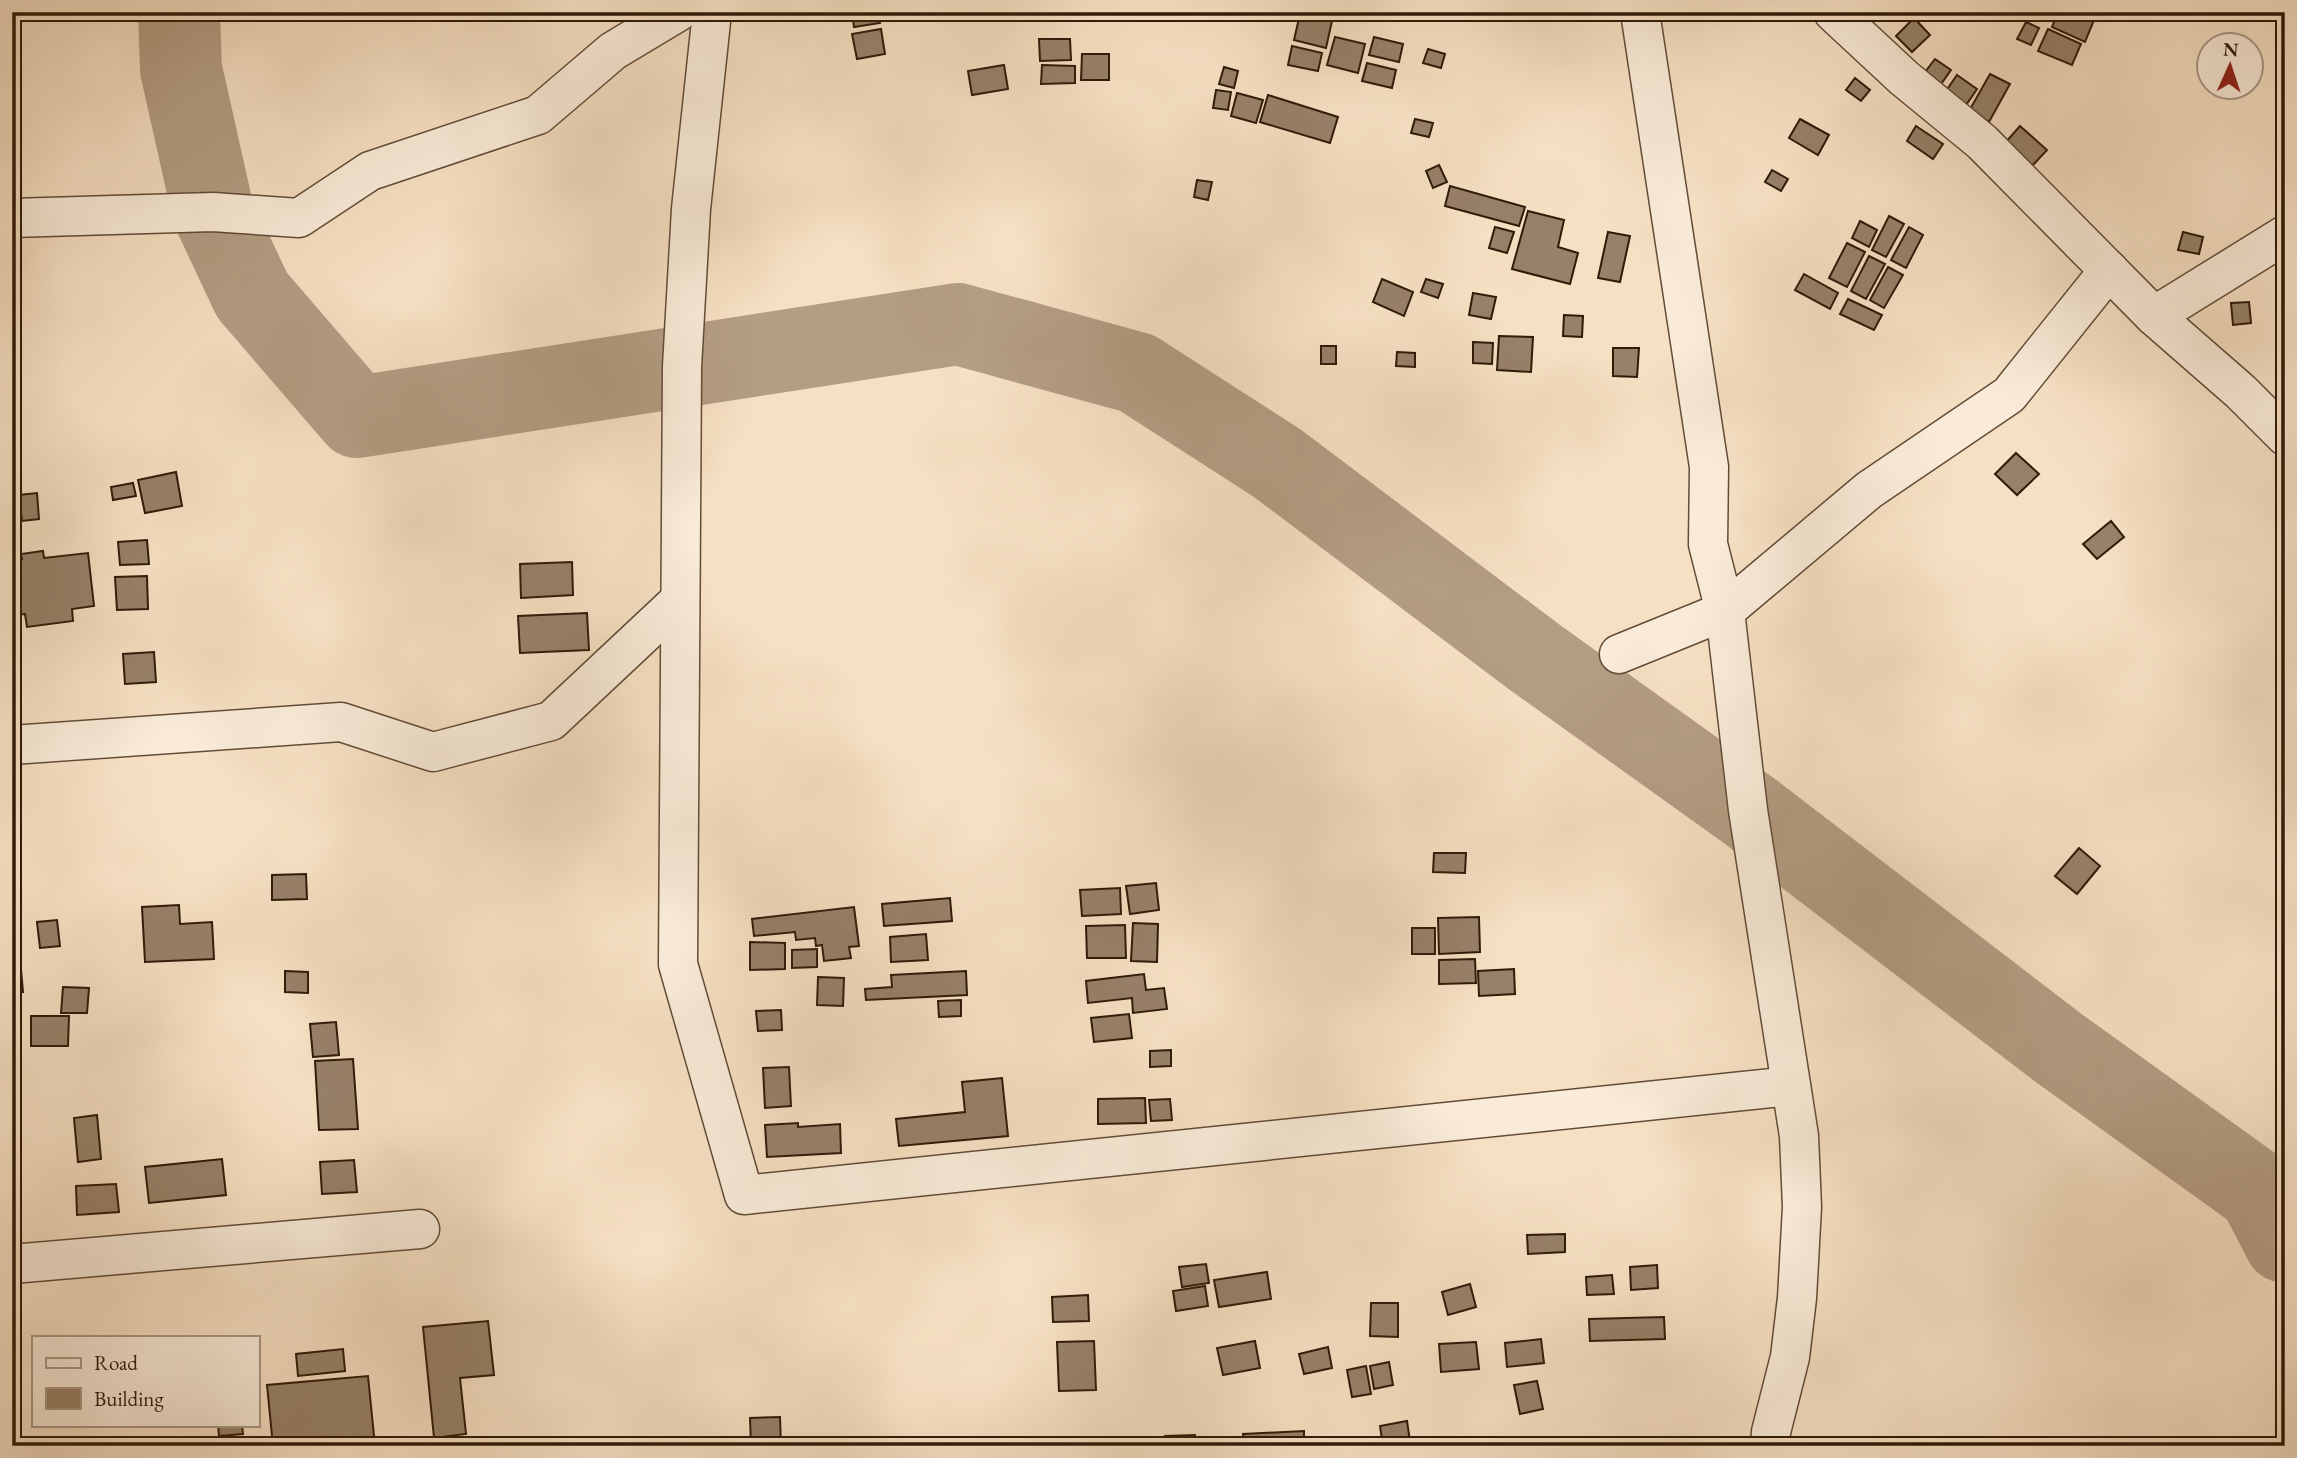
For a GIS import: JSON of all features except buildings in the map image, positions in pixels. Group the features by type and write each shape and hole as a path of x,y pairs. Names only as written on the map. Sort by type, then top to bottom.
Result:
{"street":[{"path":"12,218 213,212 299,218 370,171 538,115 613,51 677,12"},
{"path":"712,12 691,209 682,367 678,964 744,1195 1791,1086"},
{"path":"1640,12 1709,467 1708,544 1725,611 1748,810 1799,1136 1802,1220 1797,1298 1790,1357 1770,1432 1770,1446"},
{"path":"1833,12 1904,78 1982,142 2154,316 2241,392 2285,436"},
{"path":"2154,316 2285,234"},
{"path":"1619,654 1725,611 1869,491 2009,395 2109,270"},
{"path":"12,745 341,722 433,752 551,721 680,600"},
{"path":"12,1264 420,1229"}],"waterway":[{"path":"179,12 181,69 213,212 252,295 357,417 958,324 1137,373 1277,463 1533,656 1748,810 2060,1049 2259,1192 2285,1242"}]}
